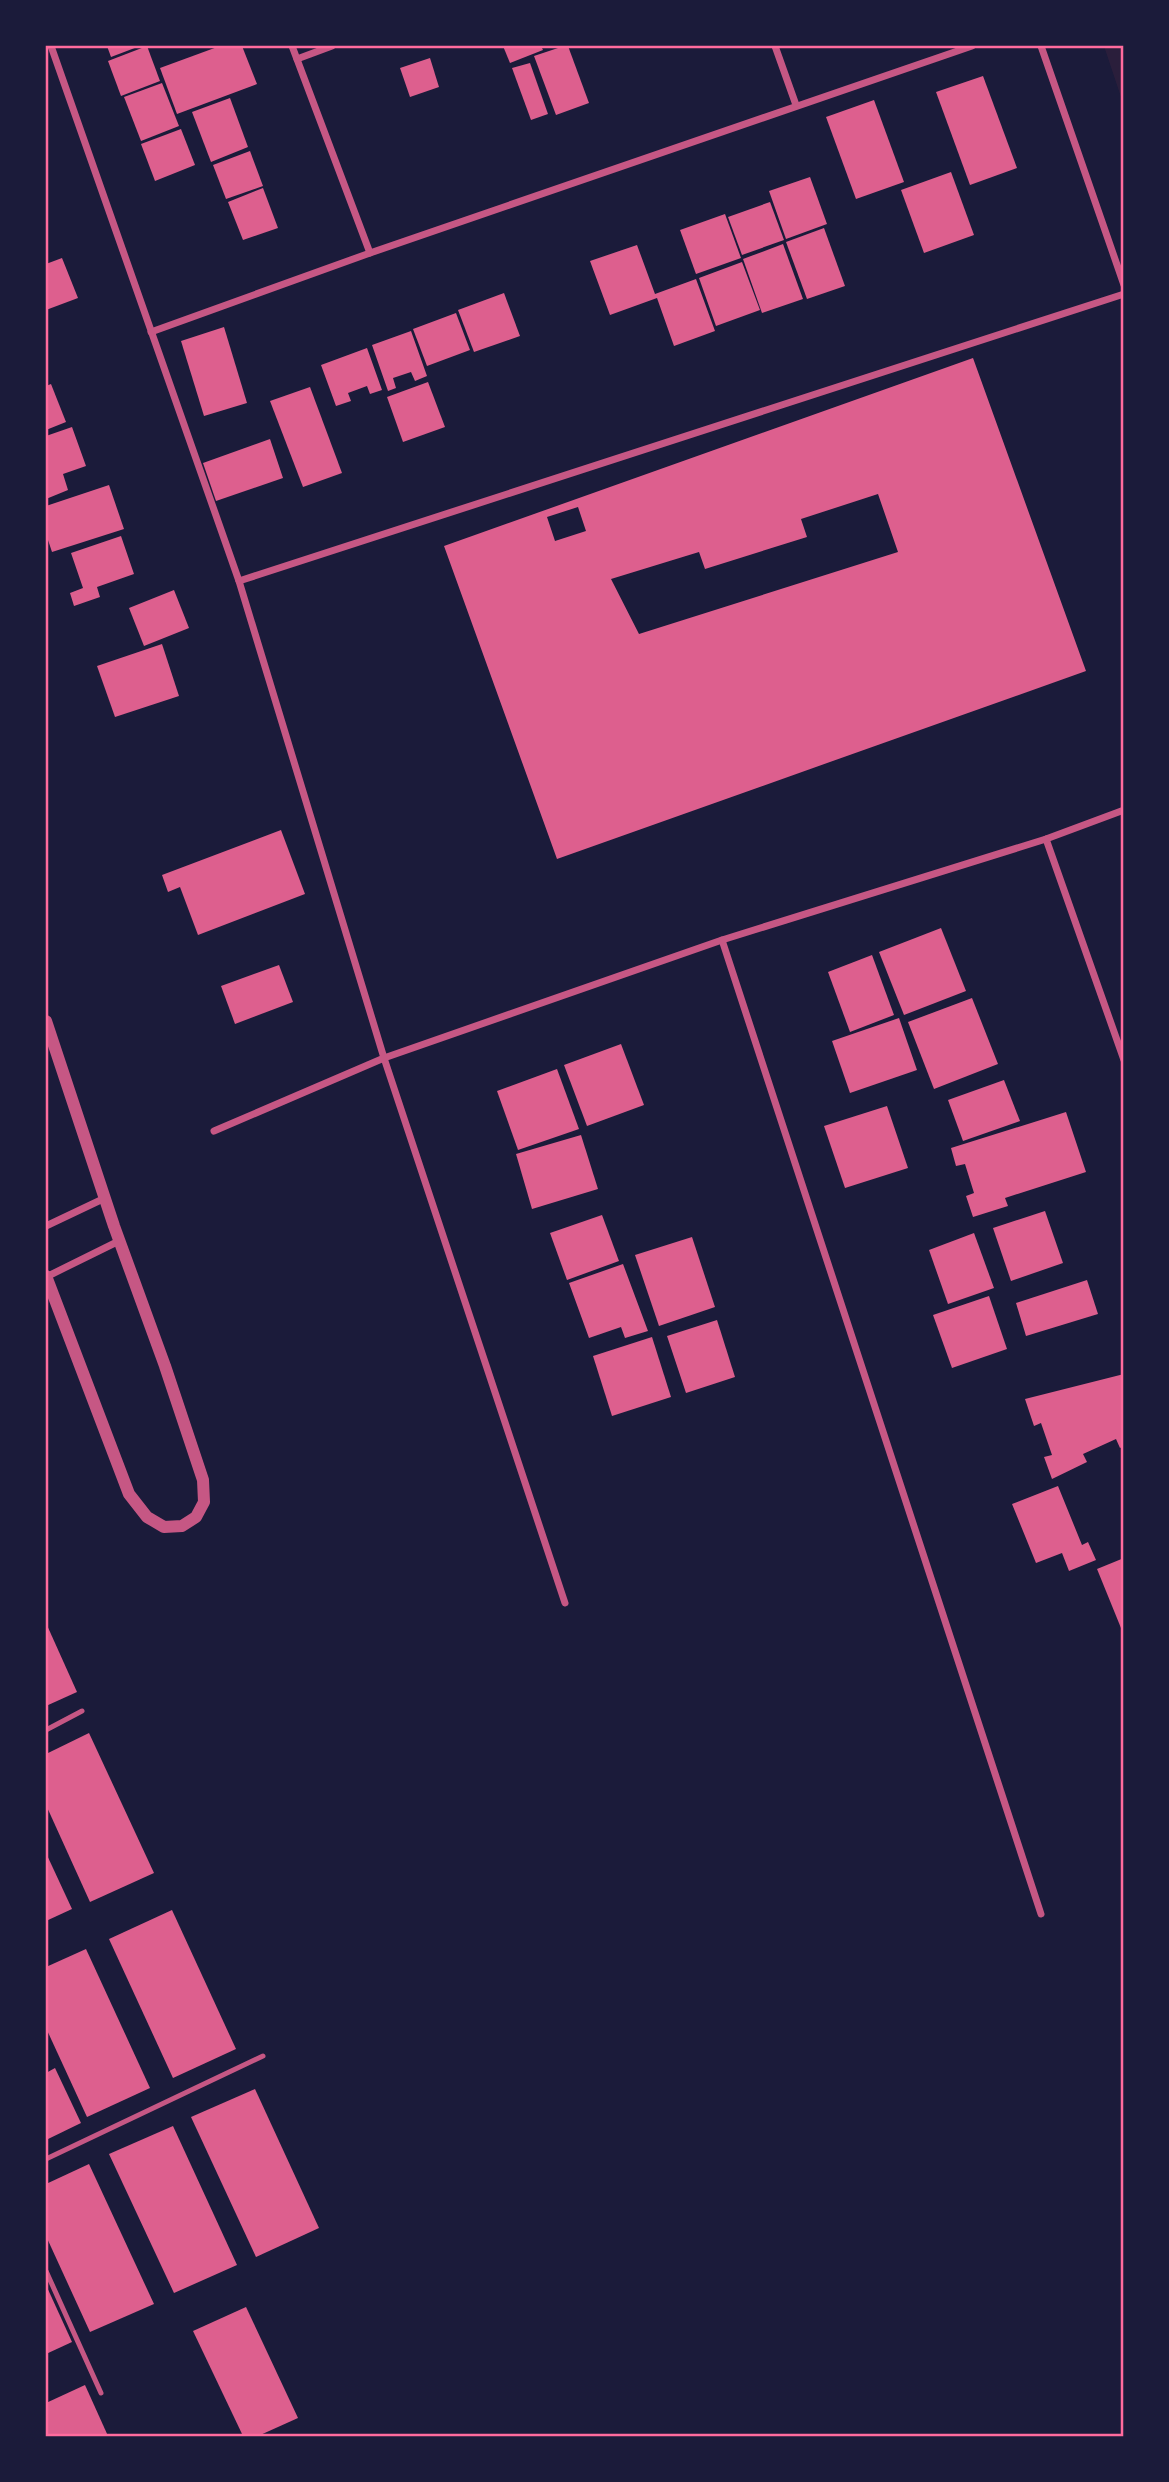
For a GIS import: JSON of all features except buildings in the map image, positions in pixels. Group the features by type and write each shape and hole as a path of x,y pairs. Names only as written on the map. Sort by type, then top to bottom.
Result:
{"street":[{"path":"51,46 239,581 384,1058 565,1603"},
{"path":"292,46 370,253"},
{"path":"297,59 332,46"},
{"path":"775,46 796,105"},
{"path":"150,332 370,253 972,46"},
{"path":"1041,46 1124,285"},
{"path":"239,581 1124,294"},
{"path":"214,1131 384,1058 722,940 1046,839 1124,810"},
{"path":"1046,839 1124,1060"},
{"path":"722,940 1041,1914"},
{"path":"46,1021 119,1241 203,1480 204,1502 196,1517 182,1527 164,1527 147,1517 129,1494 46,1277 119,1241"},
{"path":"46,1226 105,1198"}],"lane":[{"path":"46,1730 82,1711"},
{"path":"46,2159 262,2056"},
{"path":"46,2271 101,2393"}],"shaded area":[{"path":"1104,46 1123,46 1123,103"}]}
